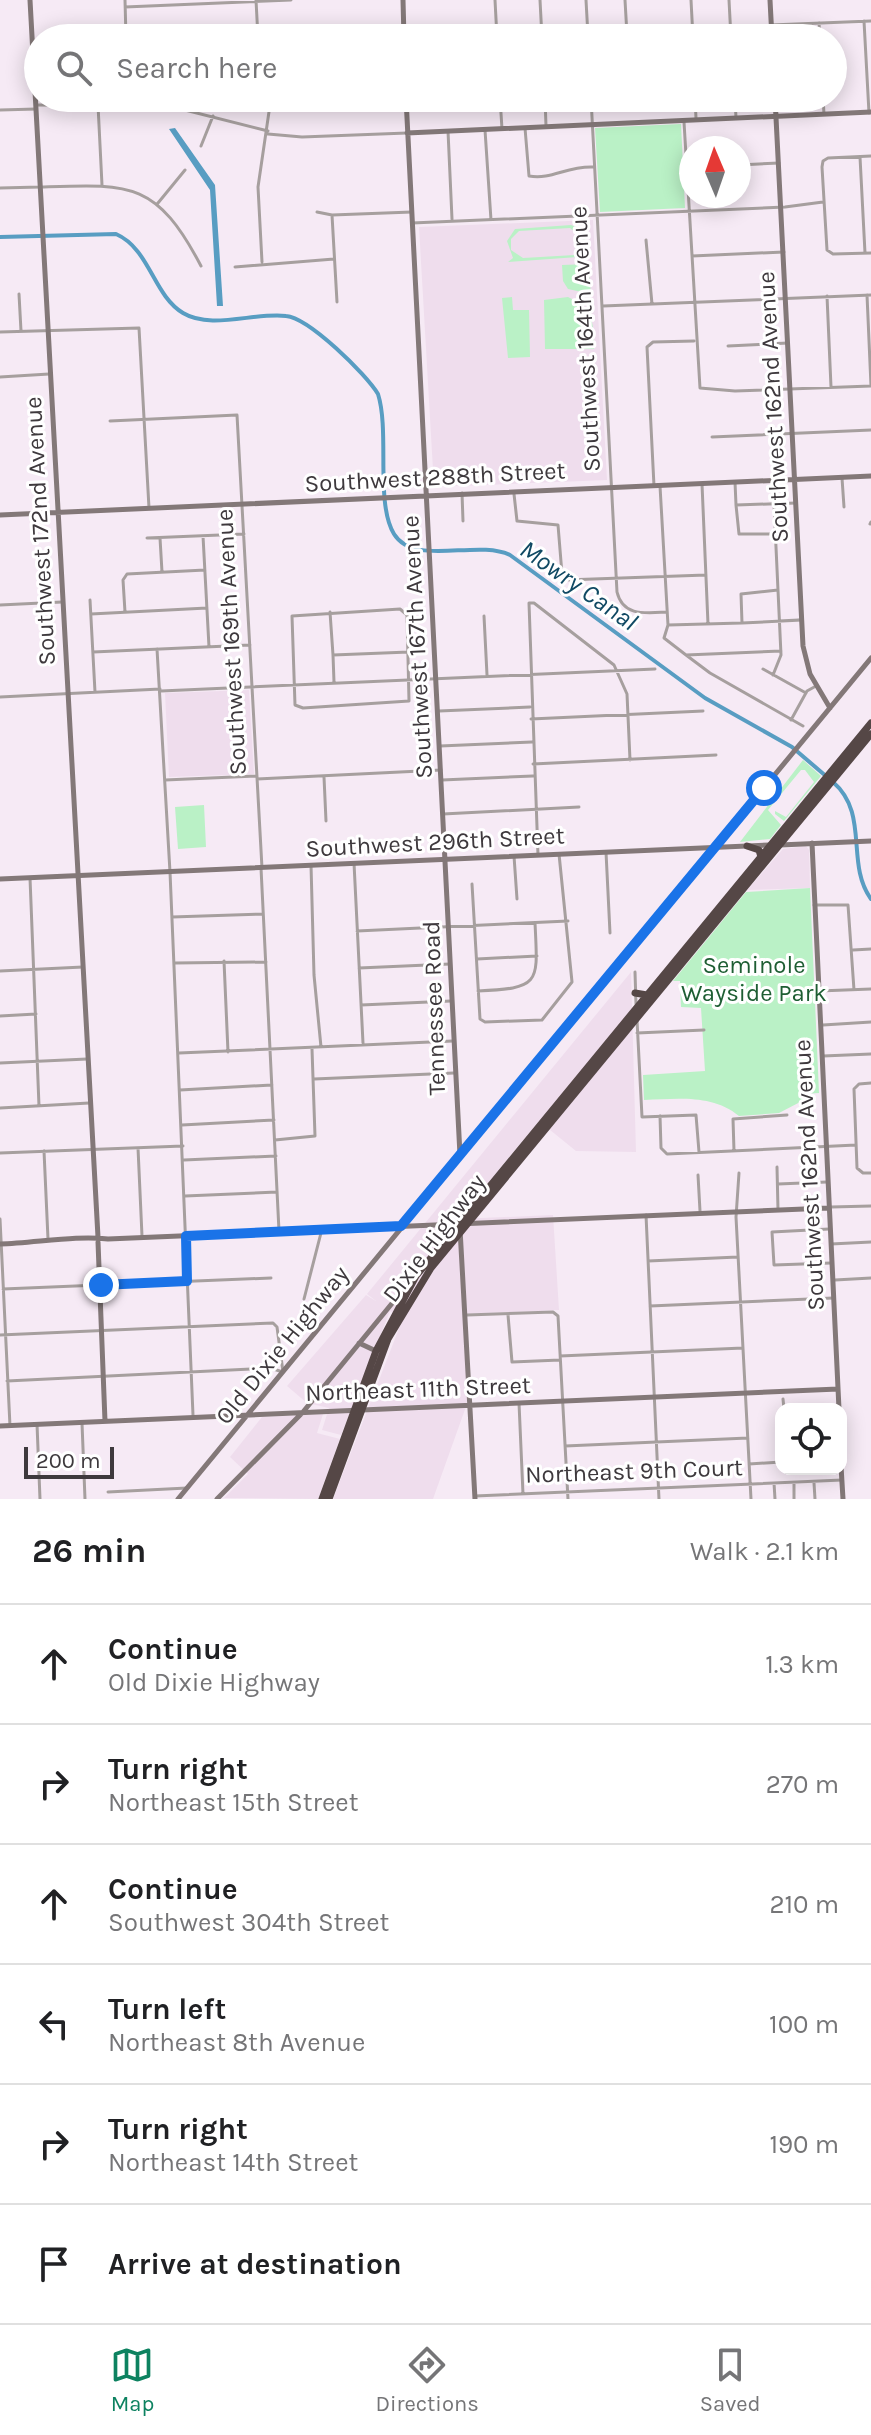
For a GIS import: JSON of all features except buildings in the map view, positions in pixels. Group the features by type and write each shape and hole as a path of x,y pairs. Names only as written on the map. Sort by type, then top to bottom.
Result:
{"highway":[{"path":"734,894 811,796 852,757 871,729"},
{"path":"734,894 779,845 829,778 871,729"},
{"path":"779,845 780,838 811,796"},
{"path":"788,834 794,844"},
{"path":"747,846 759,850 761,857"},
{"path":"552,1120 573,1084 703,932 770,846"},
{"path":"624,1032 648,993 675,965"},
{"path":"635,993 648,993"},
{"path":"624,1032 637,1018 648,993"},
{"path":"637,1018 640,1008"},
{"name":"Dixie Highway","path":"379,1352 414,1292 466,1224 624,1032"},
{"name":"Dixie Highway","path":"329,1499 379,1352 418,1273 447,1237 466,1224 488,1187 573,1084"},
{"path":"519,1160 541,1129 540,1124"},
{"path":"466,1224 488,1187"},
{"path":"441,1224 447,1237"},
{"path":"322,1499 335,1474"}],"street":[{"name":"Southwest 172nd Avenue","path":"30,0 31,24"},
{"path":"125,0 126,24"},
{"path":"125,7 291,0"},
{"path":"403,0 404,24"},
{"path":"495,0 496,24"},
{"path":"540,0 541,24"},
{"path":"586,0 587,24"},
{"path":"625,0 626,24"},
{"path":"691,0 692,24"},
{"path":"729,0 730,24"},
{"path":"770,0 771,24"},
{"path":"256,1 257,24"},
{"path":"194,112 268,132 302,137 870,112 864,21"},
{"path":"795,24 871,21"},
{"path":"0,110 24,108"},
{"name":"Southwest 172nd Avenue","path":"36,112 105,1421"},
{"path":"98,112 102,185"},
{"path":"262,262 258,187 270,112"},
{"name":"Southwest 167th Avenue","path":"406,112 445,859"},
{"path":"501,112 502,129"},
{"path":"545,112 546,127"},
{"name":"Southwest 164th Avenue","path":"592,112 616,578"},
{"path":"696,112 696,120"},
{"path":"736,112 736,118"},
{"name":"Southwest 162nd Avenue","path":"776,112 805,658 816,686 830,708"},
{"path":"201,146 213,116"},
{"path":"684,120 686,136"},
{"path":"525,128 529,176 547,177 567,168 594,167"},
{"path":"485,130 491,220"},
{"path":"448,131 452,221"},
{"path":"871,156 823,161 827,251 871,253"},
{"path":"860,157 865,253"},
{"path":"751,164 779,163"},
{"path":"158,203 185,170"},
{"path":"0,188 102,185 132,189 158,203 174,220 201,266"},
{"path":"412,223 781,207 823,202"},
{"path":"602,306 652,304 694,302 786,298 827,296 869,295 871,386 735,391 700,388 696,341 694,302 691,256 689,211"},
{"path":"317,212 332,215 412,212"},
{"path":"332,215 337,302"},
{"path":"646,240 652,304"},
{"path":"691,256 784,252"},
{"path":"235,267 262,262 334,259"},
{"path":"19,294 21,331"},
{"path":"827,296 831,387"},
{"path":"0,332 139,328 149,508"},
{"path":"696,341 648,345 668,625 665,640 696,663 803,726"},
{"path":"728,346 788,343"},
{"path":"0,377 49,374"},
{"name":"Southwest 169th Avenue","path":"145,418 237,415 279,1231"},
{"path":"110,421 145,418"},
{"path":"712,437 871,430"},
{"name":"Southwest 288th Street","path":"0,515 871,476"},
{"path":"842,478 844,507"},
{"path":"735,482 739,534 776,534"},
{"path":"702,484 708,624"},
{"path":"514,491 516,520 557,523 564,580 706,575"},
{"path":"462,493 463,521"},
{"path":"736,505 796,503"},
{"path":"773,675 781,651 774,504"},
{"path":"147,538 244,534"},
{"path":"203,536 209,647"},
{"path":"160,538 162,572"},
{"path":"125,612 125,576 205,570"},
{"path":"616,578 618,598 627,609 639,613 667,612"},
{"path":"742,623 741,594 778,590"},
{"path":"90,600 95,692"},
{"path":"0,605 62,602"},
{"path":"538,855 530,707 529,603 534,603 604,654 617,670 626,691 630,760"},
{"path":"91,614 207,608"},
{"path":"403,609 407,615 411,696 407,703 298,708 294,703 291,617 330,612 403,609"},
{"path":"330,612 334,682"},
{"path":"484,616 487,675"},
{"path":"668,625 802,620"},
{"path":"93,652 250,645"},
{"path":"157,649 175,963 193,1417"},
{"path":"686,655 781,651"},
{"path":"333,655 409,652"},
{"path":"696,663 699,655"},
{"name":"Old Dixie Highway","path":"178,1499 871,658"},
{"path":"0,697 655,669"},
{"path":"763,669 806,693"},
{"path":"791,720 806,693 816,686"},
{"path":"439,711 530,707"},
{"path":"531,719 703,711"},
{"path":"440,746 532,742"},
{"path":"533,764 716,755"},
{"path":"165,780 441,770"},
{"path":"324,775 326,821"},
{"path":"442,780 533,776"},
{"path":"443,814 579,807"},
{"path":"721,837 726,846"},
{"name":"Southwest 296th Street","path":"0,879 871,841"},
{"name":"Southwest 162nd Avenue","path":"812,843 839,1403"},
{"path":"688,849 699,853 702,862"},
{"path":"606,852 610,933"},
{"path":"472,884 482,1022 542,1020 572,982 559,854"},
{"path":"514,856 517,899"},
{"name":"Tennessee Road","path":"445,859 460,1156"},
{"path":"354,863 363,1045"},
{"path":"311,865 314,975 321,1047"},
{"path":"30,878 39,1106"},
{"path":"814,905 848,905 854,990"},
{"path":"172,917 263,914"},
{"path":"357,931 568,921"},
{"path":"478,991 521,989 536,972 535,923"},
{"path":"853,950 871,949"},
{"path":"477,959 537,956"},
{"path":"224,961 228,1052"},
{"path":"175,963 266,962"},
{"path":"359,968 450,964"},
{"path":"0,971 83,967"},
{"path":"635,972 635,993 640,1008"},
{"path":"818,991 871,989"},
{"path":"361,1005 451,1001"},
{"path":"0,1016 36,1014"},
{"path":"637,1018 642,1117 696,1115 699,1152"},
{"path":"820,1025 871,1022"},
{"path":"637,1033 704,1030"},
{"path":"179,1053 453,1041"},
{"path":"275,1140 315,1136 312,1048"},
{"path":"822,1056 871,1054"},
{"path":"0,1063 87,1059"},
{"path":"314,1079 454,1073"},
{"path":"871,1083 856,1086 859,1172 871,1173"},
{"path":"180,1090 272,1085"},
{"path":"0,1108 89,1103"},
{"path":"734,1151 733,1119 787,1115"},
{"path":"660,1116 663,1152 856,1145"},
{"path":"182,1125 274,1120"},
{"path":"0,1153 183,1146"},
{"path":"138,1148 142,1238"},
{"path":"44,1151 49,1242"},
{"path":"184,1160 276,1156"},
{"path":"777,1167 778,1210"},
{"path":"739,1173 736,1211 751,1499"},
{"path":"698,1175 700,1213"},
{"path":"778,1184 827,1182"},
{"path":"185,1196 277,1192"},
{"path":"1,1244 871,1206"},
{"path":"646,1215 659,1499"},
{"path":"0,1219 3,1335 10,1426"},
{"path":"466,1224 475,1498"},
{"path":"385,1227 393,1236"},
{"path":"304,1299 322,1229"},
{"path":"830,1229 772,1232 774,1265 831,1263"},
{"path":"831,1244 871,1242"},
{"path":"648,1261 738,1257"},
{"path":"217,1499 303,1412 418,1273"},
{"path":"3,1289 271,1278"},
{"path":"832,1280 871,1278"},
{"path":"650,1306 833,1298"},
{"path":"467,1315 557,1313 568,1499"},
{"path":"508,1314 512,1362 743,1348"},
{"path":"3,1335 275,1323 283,1372 272,1368 7,1381"},
{"path":"359,1343 379,1352"},
{"name":"Northeast 11th Street","path":"0,1426 838,1389"},
{"path":"783,1399 783,1403"},
{"path":"519,1403 523,1494"},
{"path":"232,1415 238,1426"},
{"path":"82,1422 85,1499"},
{"path":"37,1424 40,1499"},
{"path":"565,1446 748,1438"},
{"path":"749,1464 775,1462"},
{"path":"842,1475 843,1499"},
{"name":"Northeast 9th Court","path":"475,1498 842,1480"},
{"path":"814,1482 815,1499"},
{"path":"774,1483 775,1499"},
{"path":"794,1483 794,1499"},
{"path":"108,1492 187,1488"}],"shaded area":[{"path":"593,220 607,480 434,487 419,227"},
{"path":"249,690 254,774 169,777 165,693"},
{"path":"806,846 809,850 810,888 747,890 783,849"},
{"path":"631,972 636,1152 576,1151 539,1121 458,1219 553,1215 559,1310 463,1314 468,1401 433,1499 333,1499 403,1318 390,1311 341,1435 322,1430 329,1408 307,1403 287,1386 366,1295 376,1301 367,1294"},
{"path":"323,1414 317,1433 340,1439 318,1499 224,1498 248,1474 230,1457 262,1417"}],"green space":[{"path":"681,124 679,208 685,208 600,212 595,128"},
{"path":"571,225 583,234 584,248 578,257 508,262 513,258 507,241 515,229","holes":["570,228 583,239 582,248 575,255 523,258 511,250 511,239 519,231"]},
{"path":"588,264 591,294 568,289 563,281 562,265"},
{"path":"512,297 513,310 529,310 530,357 508,358 502,298"},
{"path":"568,297 583,306 590,317 594,349 545,349 544,300"},
{"path":"803,760 821,776 784,821 775,811 786,817 814,782 805,770 801,770 768,810 781,825 770,839 740,842"},
{"path":"204,805 206,847 178,849 175,807"},
{"name":"Seminole Wayside Park","path":"810,888 819,1093 804,1094 804,1100 779,1113 739,1116 706,1101 644,1100 643,1075 705,1071 701,1008 681,1007 680,981 673,981 746,892"}],"water":[{"path":"175,128 215,185 223,306 217,306 210,190 169,129"}],"waterway":[{"name":"Mowry Canal","path":"0,237 116,234 137,250 165,295 183,313 207,320 286,316 308,326 350,361 378,394 383,428 385,504 388,521 403,544 431,551 481,550 510,555 705,698 792,747 827,777"},
{"name":"Mowry Canal","path":"833,782 851,809 859,870 871,899"}],"route":[{"path":"101,1285 187,1281 186,1236 401,1226 764,788"}]}
